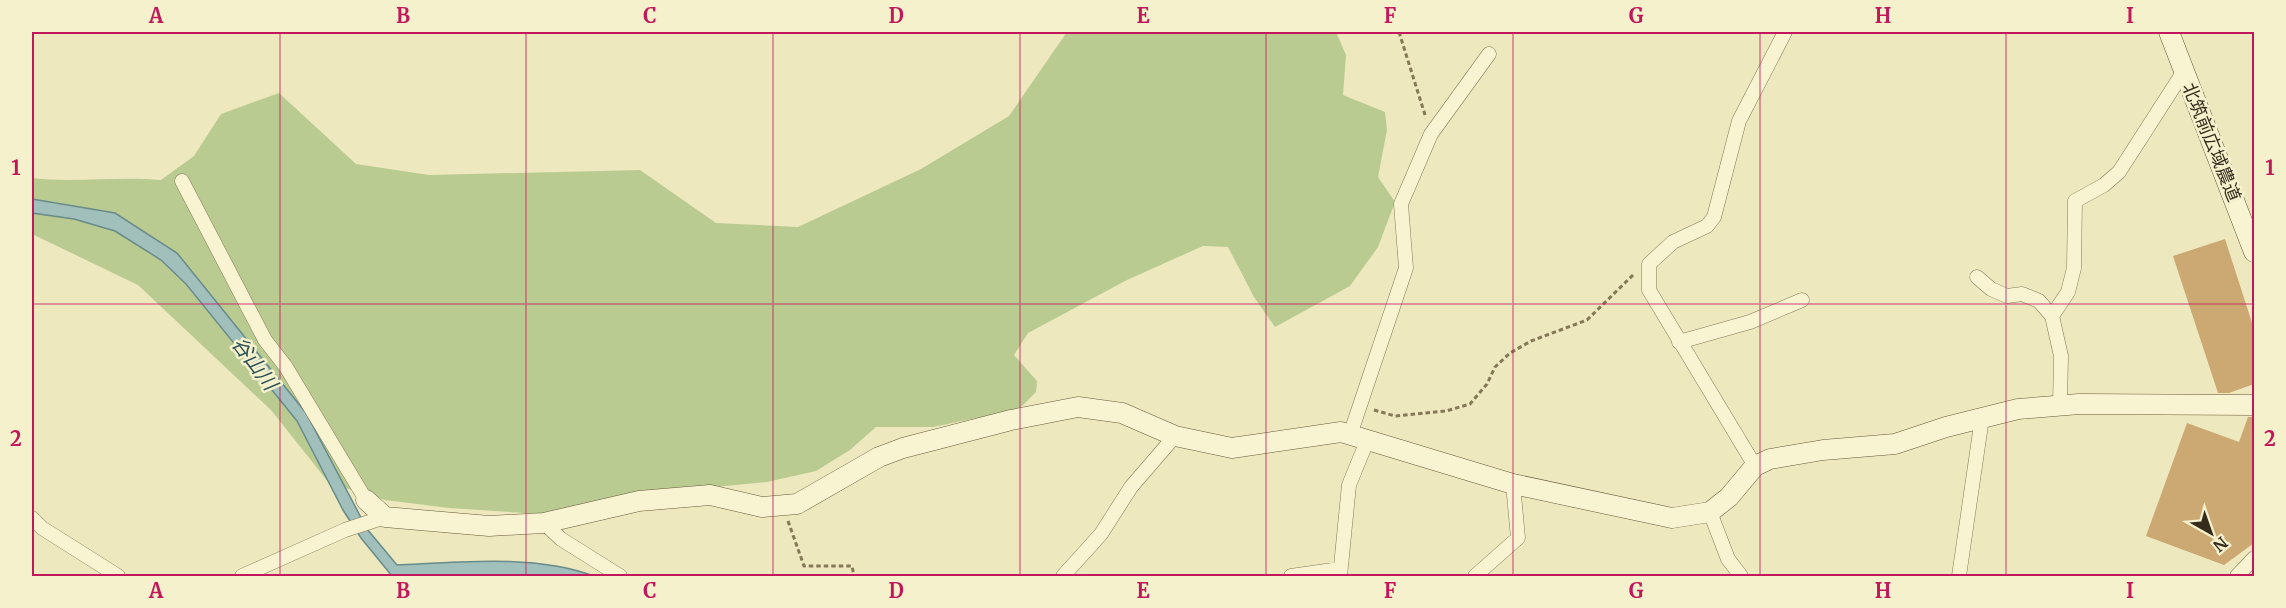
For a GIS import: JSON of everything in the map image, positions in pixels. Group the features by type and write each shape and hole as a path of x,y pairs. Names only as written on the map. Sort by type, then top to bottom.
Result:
{"street":[{"path":"1755,466 1649,290 1649,264 1673,242 1707,226 1714,217 1739,121 1785,32"},
{"name":"北筑前広域農道","path":"2169,32 2254,252"},
{"path":"1291,576 1340,573 1349,485 1359,438 1360,405 1406,268 1401,204 1431,134 1489,54"},
{"path":"2052,316 2068,292 2073,268 2075,201 2104,185 2119,172 2184,71"},
{"path":"182,181 266,340 286,367 376,519"},
{"path":"1977,277 1991,289 2007,296 2022,294 2039,301 2052,316 2061,356 2060,405"},
{"path":"1679,342 1750,322 1802,300"},
{"path":"242,576 345,530 376,519 489,526 544,523 639,501 710,495 762,507 783,507 797,504 879,457 903,448 1011,420 1078,407 1122,413 1174,436 1232,448 1341,432 1513,484 1672,519 1710,512 1729,497 1755,466 1770,459 1822,450 1895,444 2018,409 2060,405 2254,405"},
{"path":"1959,576 1982,418"},
{"path":"1064,576 1101,534 1131,487 1174,436"},
{"path":"1475,576 1518,538 1513,484"},
{"path":"1710,512 1728,559 1741,576"},
{"path":"32,518 42,528 118,576"},
{"path":"544,523 561,539 620,576"},
{"path":"2237,576 2254,558"}],"path":[{"path":"1399,32 1431,134"},
{"path":"1360,405 1395,416 1446,411 1470,404 1487,384 1496,367 1510,353 1531,341 1587,320 1627,278 1649,264"},
{"path":"783,507 804,566 852,566 854,576"}],"green space":[{"path":"1067,32 1336,32 1346,55 1343,95 1385,112 1387,130 1378,177 1395,202 1378,247 1350,286 1275,327 1254,297 1228,247 1203,246 1127,280 1028,333 1014,355 1037,381 1036,392 1019,409 933,427 876,427 850,450 816,471 767,482 621,496 539,514 449,508 385,500 329,483 271,410 138,285 32,234 32,178 161,180 194,156 221,114 279,93 356,164 429,175 640,170 716,223 798,227 921,169 1009,116"}],"water":[{"name":"谷山川","path":"32,199 115,213 177,253 306,413 367,529 397,565 471,561 522,562 571,569 594,576 392,576 361,538 343,510 297,421 186,284 161,260 115,231 74,219 32,213"}],"building":[{"path":"2225,239 2254,329 2254,384 2229,393 2218,393 2173,256"},
{"path":"2248,417 2254,417 2254,543 2224,565 2146,536 2187,423 2239,442"}]}
